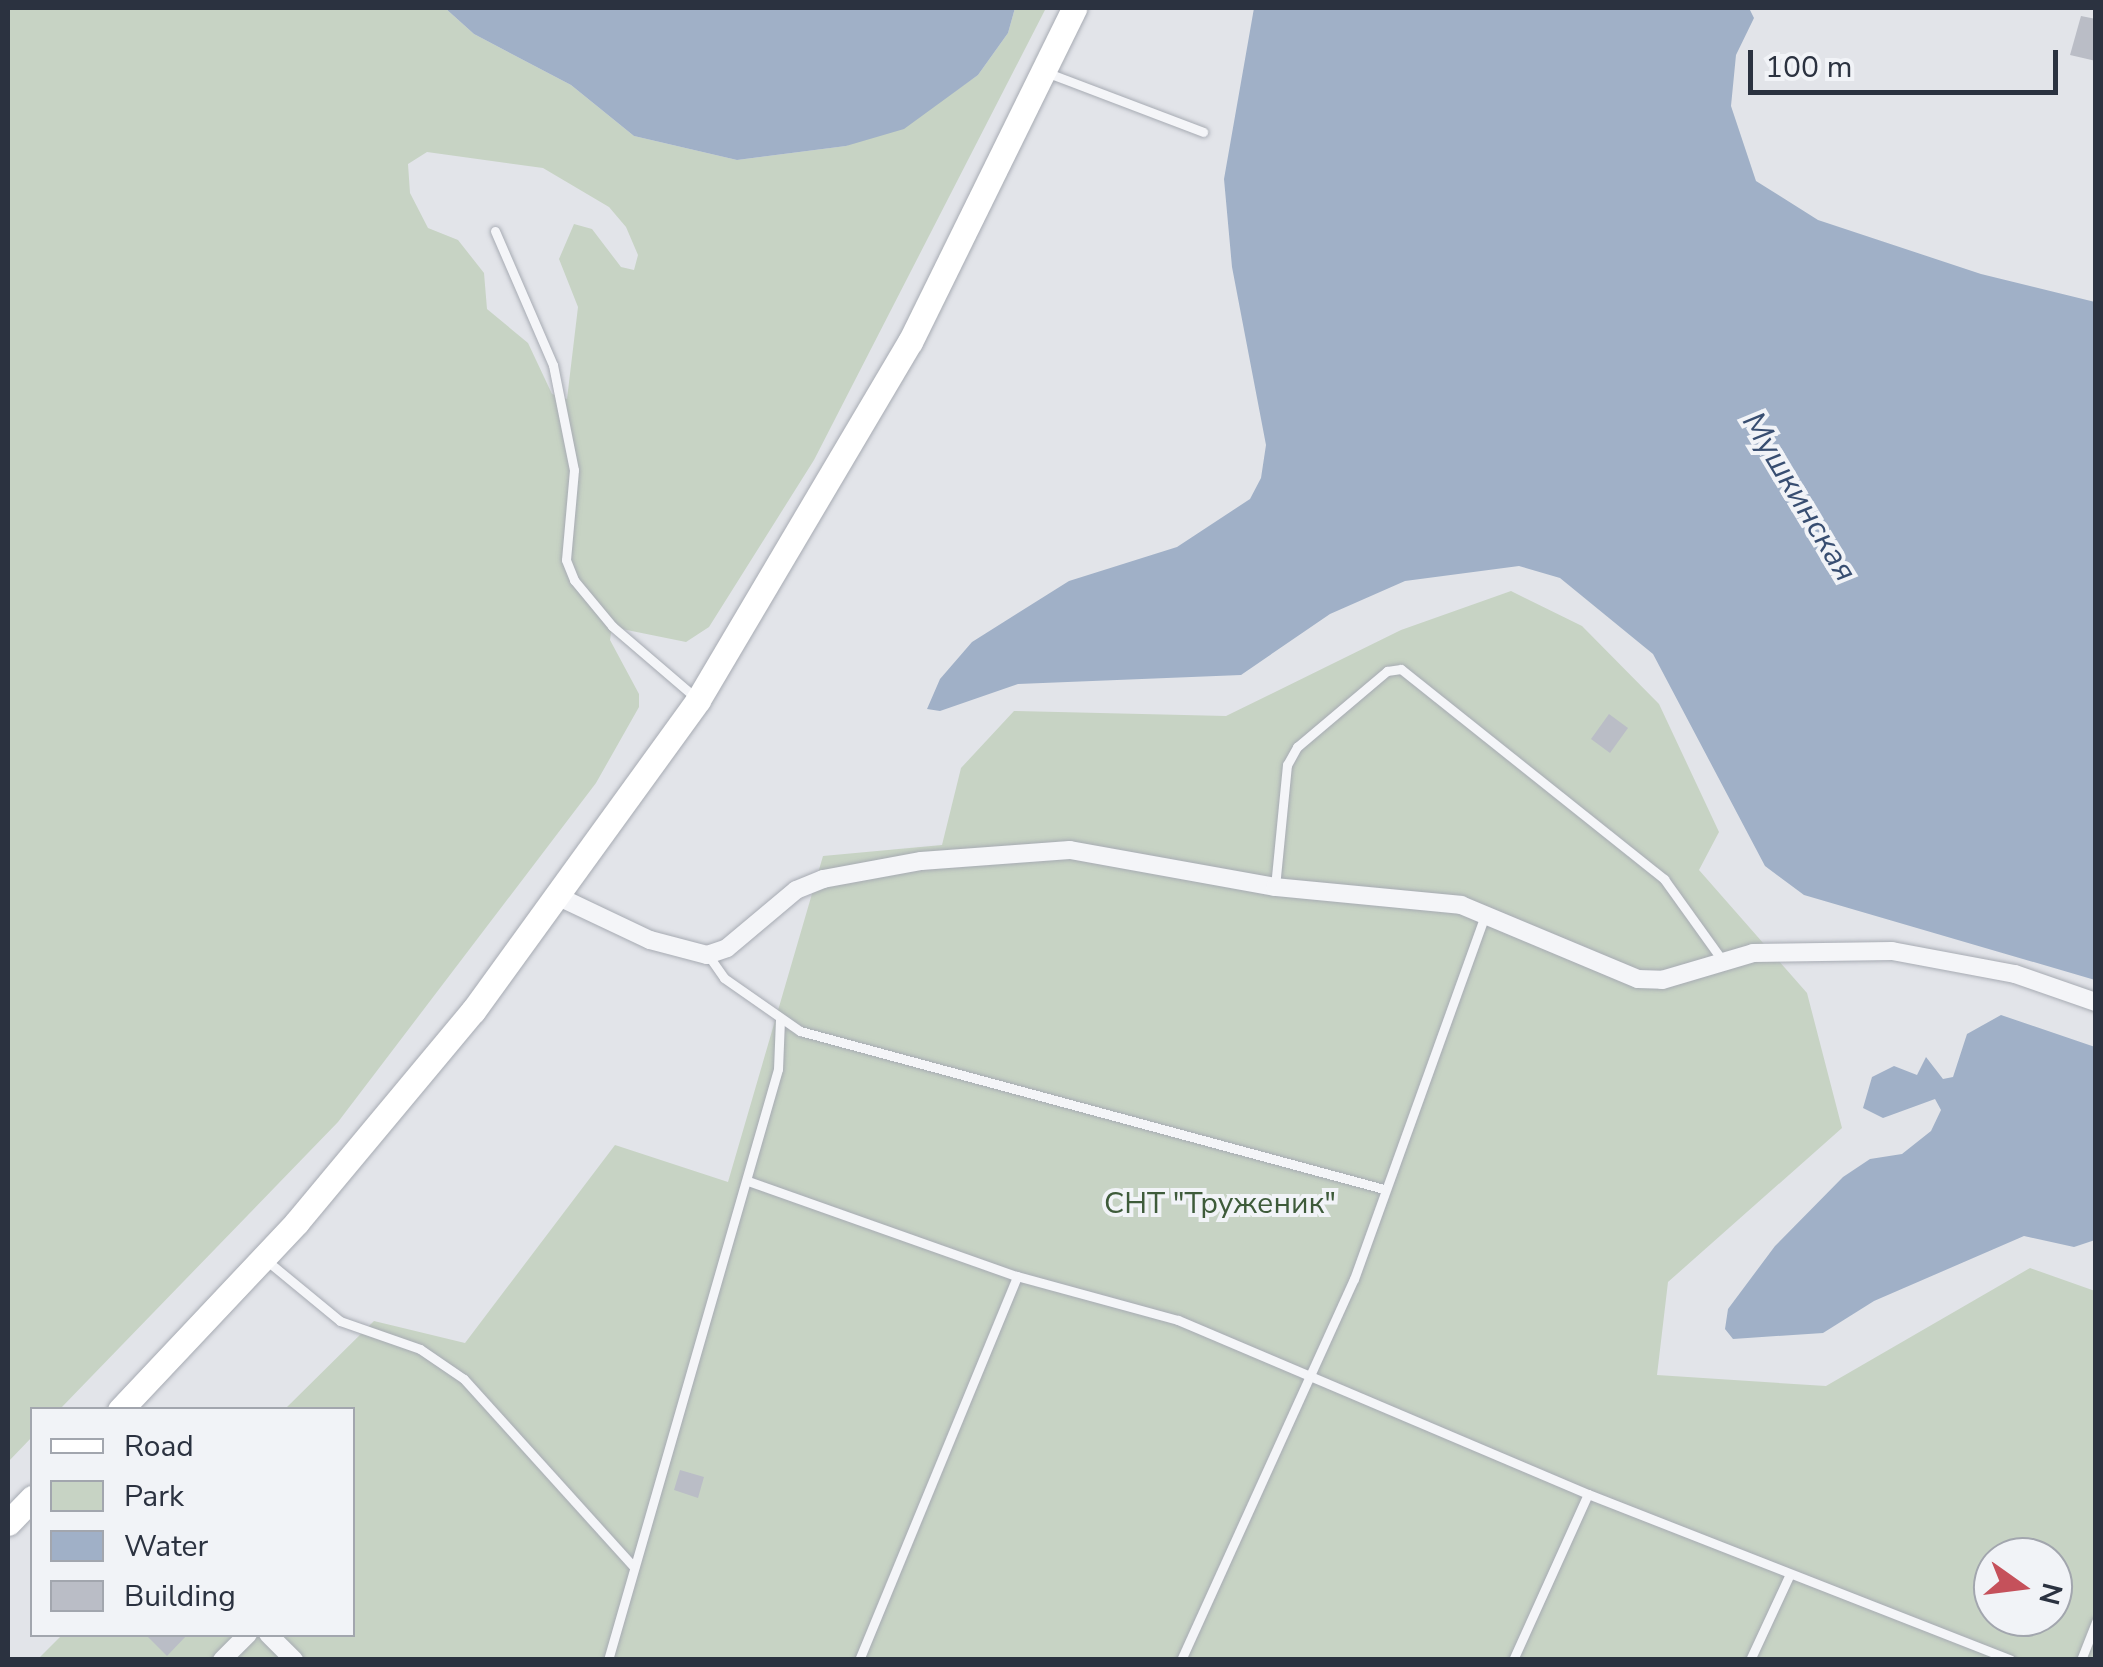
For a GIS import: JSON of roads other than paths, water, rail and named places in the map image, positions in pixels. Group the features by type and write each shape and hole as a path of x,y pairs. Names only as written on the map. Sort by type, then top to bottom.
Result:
{"street":[{"path":"123,1407 264,1258 473,1011 698,700 846,459 1074,8"},
{"path":"558,896 650,940 707,955 727,948 796,890 921,860 1070,850 1275,887 1427,898 1487,912 1638,980 1795,949 1892,950 2016,974 2096,1002"},
{"path":"8,1523 30,1500"},
{"path":"222,1660 245,1637"},
{"path":"271,1637 294,1660"}],"lane":[{"path":"1045,72 1203,132"},
{"path":"495,232 552,365 574,470 566,560 574,580 612,626 698,700"},
{"path":"1275,887 1287,765 1297,747 1387,671 1401,669 1664,878 1723,962"},
{"path":"1181,1660 1354,1279 1487,912"},
{"path":"707,955 724,978 780,1020 1050,1103 1283,1158 1384,1190"},
{"path":"608,1660 748,1181 778,1069 780,1020"},
{"path":"748,1181 1017,1276 1178,1320 1588,1494 2011,1660"},
{"path":"264,1258 340,1321 420,1350 464,1379 634,1567"},
{"path":"859,1660 1017,1276"},
{"path":"1513,1660 1588,1494"},
{"path":"1750,1660 1789,1576"},
{"path":"2081,1660 2096,1622"}],"water":[{"path":"445,8 1015,8 1008,33 978,75 904,129 846,146 737,160 634,136 571,85 474,34"},
{"name":"Мушкинская","path":"1254,8 1749,8 1754,18 1736,55 1731,106 1756,181 1818,220 1981,274 2095,302 2095,980 1804,895 1765,866 1653,654 1560,578 1519,566 1405,581 1330,614 1241,675 1018,684 940,711 927,709 940,679 972,642 1069,581 1177,547 1250,499 1261,478 1266,445 1232,267 1224,179"},
{"path":"2001,1015 2095,1047 2095,1240 2074,1247 2024,1236 1874,1301 1823,1333 1733,1339 1725,1329 1728,1309 1775,1246 1843,1177 1870,1159 1902,1154 1931,1131 1941,1110 1935,1099 1883,1118 1863,1108 1872,1077 1894,1066 1917,1075 1926,1057 1943,1079 1953,1077 1967,1034"}],"park label":[{"name":"СНТ \"Труженик\"","path":"1220,1204"}]}
